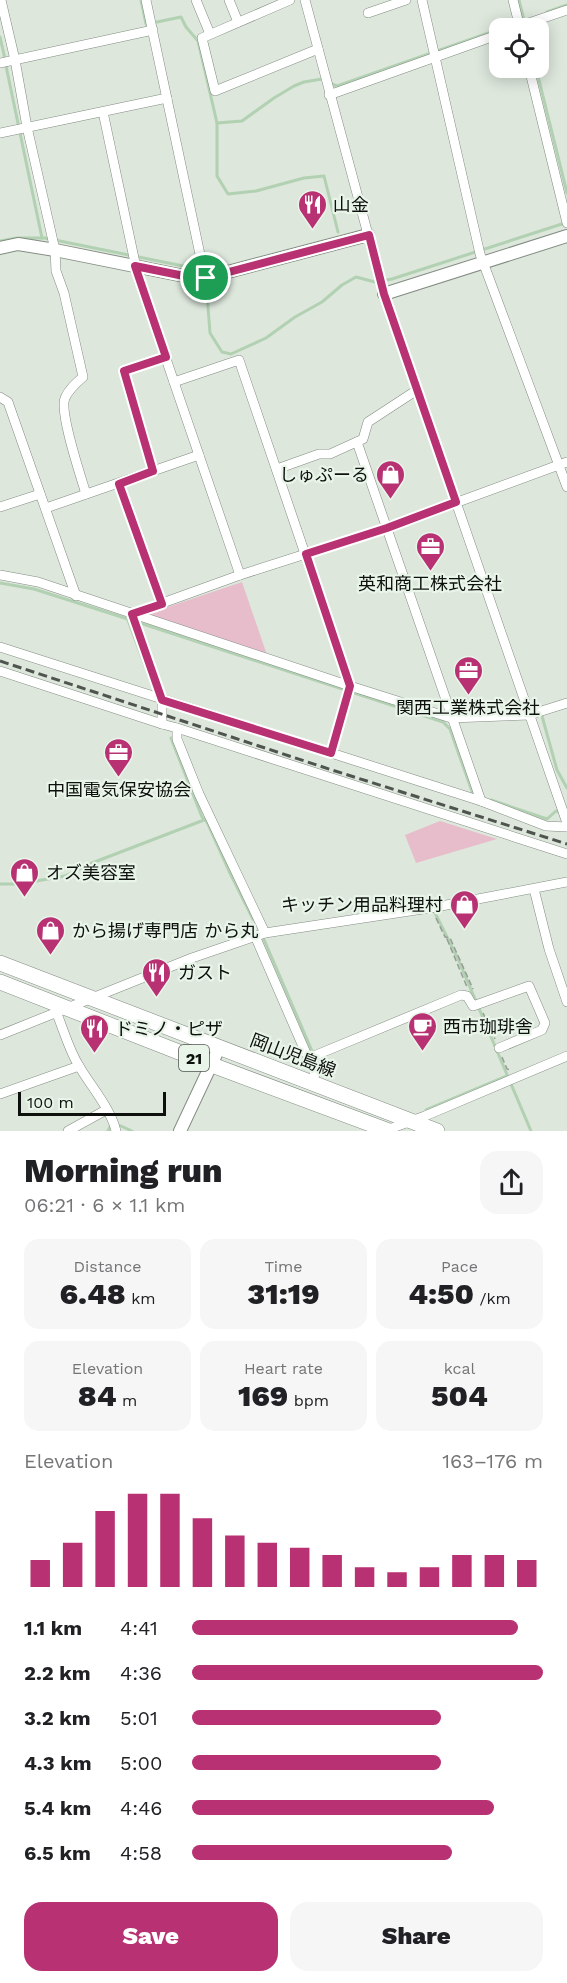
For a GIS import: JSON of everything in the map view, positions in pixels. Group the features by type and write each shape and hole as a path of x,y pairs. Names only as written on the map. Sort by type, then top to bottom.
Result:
{"main road":[{"name":"岡山児島線","path":"0,963 437,1131"},
{"name":"岡山児島線","path":"0,982 63,1011 387,1131"}],"street":[{"path":"1,0 6,62 53,243 56,271 64,293 83,377 71,388 64,401 71,445 86,494"},
{"path":"146,0 167,98 200,278"},
{"path":"196,0 210,34"},
{"path":"228,0 237,22"},
{"path":"290,0 202,38 215,91 318,49"},
{"path":"0,646 162,700 479,798 546,826 565,819 382,285 305,0"},
{"path":"368,13 406,0"},
{"path":"422,0 480,255 563,464 567,487"},
{"path":"513,0 518,18"},
{"path":"542,18 567,10"},
{"path":"6,62 153,30"},
{"path":"329,95 434,54 489,37"},
{"path":"531,78 567,222"},
{"path":"0,133 167,98"},
{"path":"103,112 134,260 240,575"},
{"path":"0,248 18,244 53,243 134,260 200,278 369,235"},
{"path":"382,285 480,255 567,236"},
{"path":"153,471 124,371 166,357"},
{"path":"174,382 239,360 306,554 349,690 331,753"},
{"path":"277,469 319,454 330,454 363,439 368,422 417,390"},
{"path":"0,397 8,402 76,596"},
{"path":"357,442 479,798"},
{"path":"46,508 199,455"},
{"path":"134,619 162,604 240,575 387,528 563,464"},
{"path":"119,484 162,604"},
{"path":"0,507 40,494"},
{"path":"0,575 38,582 134,619 349,690 451,718 529,715 567,703"},
{"path":"134,619 162,700 162,724"},
{"path":"0,671 567,854"},
{"path":"177,729 177,739 199,794 260,934 309,1058 315,1074 312,1083"},
{"path":"0,1035 192,958 260,934 431,907 567,882"},
{"path":"534,889 549,949 567,1002"},
{"path":"309,1058 461,995 467,996 473,1006 530,986 545,1023 542,1030 499,1048"},
{"path":"63,1011 79,1066 90,1080 115,1127"},
{"path":"180,1131 219,1048"},
{"path":"387,1131 567,1056"},
{"path":"0,1094 79,1066"},
{"path":"68,1131 106,1110"}],"path":[{"path":"431,907 458,963 468,988 467,996"}],"shaded area":[{"path":"242,582 267,655 150,617 150,613"},
{"path":"440,821 497,839 416,863 405,835"}],"waterway":[{"path":"141,0 146,24 148,24"},
{"path":"519,0 524,18"},
{"path":"547,12 567,5"},
{"path":"157,22 181,17 198,41 217,123 242,121 294,86 322,79"},
{"path":"332,84 337,86 489,33"},
{"path":"0,37 5,59"},
{"path":"6,66 42,238"},
{"path":"538,78 567,193"},
{"path":"217,123 217,176 228,194 256,191 304,178 324,176 338,232"},
{"path":"199,281 207,294 210,333 222,352 231,354 266,338 356,277 375,282 392,279 565,223"},
{"path":"0,241 17,238 45,238 188,267 193,273"},
{"path":"0,583 34,589 131,620"},
{"path":"128,620 153,687"},
{"path":"137,622 443,722 450,729 473,794"},
{"path":"542,716 557,770 567,788"},
{"path":"171,738 202,817 207,822 253,919"},
{"path":"491,800 547,819 556,811 562,813"},
{"path":"0,884 19,884 65,876 92,863 204,820"},
{"path":"434,911 458,959 531,1131"},
{"path":"262,935 312,1051"},
{"path":"426,1110 507,1076"},
{"path":"108,1131 111,1125 132,1131"}],"railway":[{"path":"0,661 567,844"}],"place":[{"name":"山金","path":"312,230"},
{"name":"しゅぷーる","path":"390,500"},
{"name":"英和商工株式会社","path":"430,572"},
{"name":"関西工業株式会社","path":"468,696"},
{"name":"中国電気保安協会","path":"119,778"},
{"name":"オズ美容室","path":"25,898"},
{"name":"キッチン用品料理村","path":"464,930"},
{"name":"から揚げ専門店 から丸","path":"51,956"},
{"name":"ガスト","path":"157,998"},
{"name":"西市珈琲舎","path":"422,1052"},
{"name":"ドミノ・ピザ","path":"94,1054"}],"route":[{"path":"369,235 384,294 456,502 387,528 306,554 350,686 331,753 162,700 132,614 162,604 119,484 153,471 124,371 166,357 135,266 194,278 206,278 369,235"}]}
